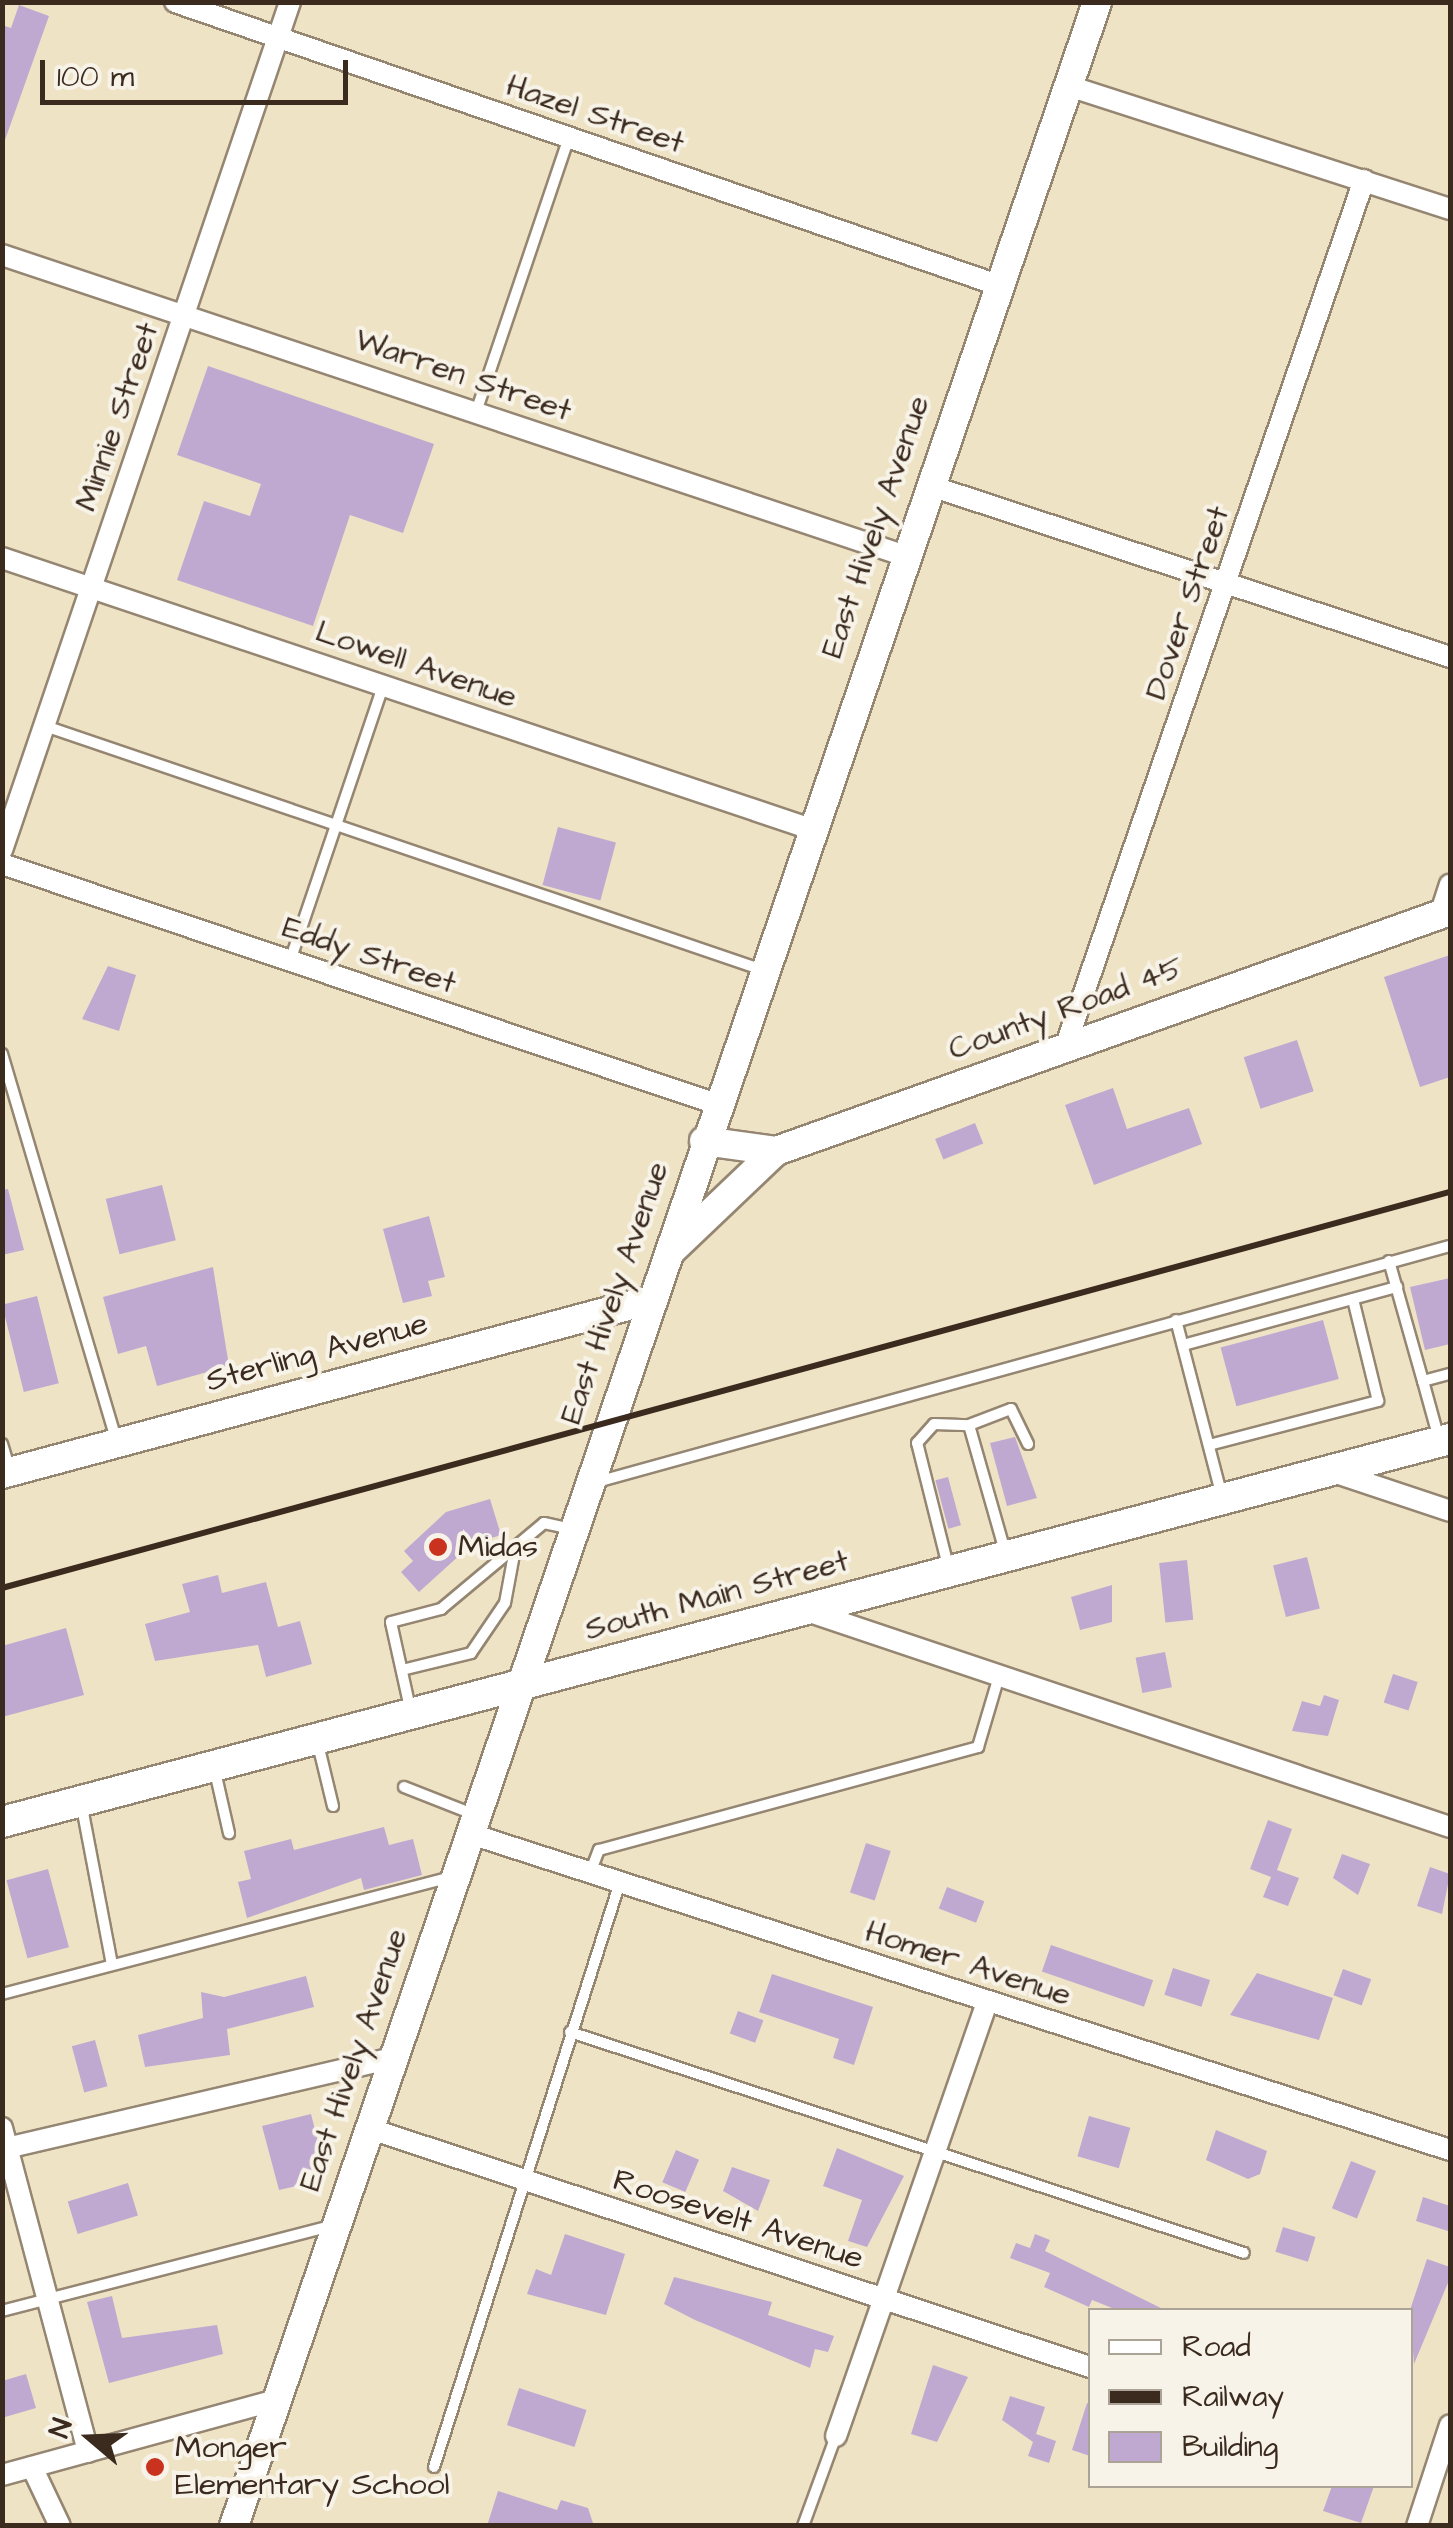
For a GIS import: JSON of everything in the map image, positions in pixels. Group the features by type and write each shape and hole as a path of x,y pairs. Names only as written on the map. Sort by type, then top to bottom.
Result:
{"main road":[{"name":"South Main Street","path":"2,1822 802,1609 1336,1473 1445,1440"}],"street":[{"name":"Hazel Street","path":"175,2 995,284"},
{"name":"Minnie Street","path":"2,850 290,2"},
{"name":"East Hively Avenue","path":"234,2526 995,284 1097,2"},
{"path":"1066,85 1450,209"},
{"name":"Dover Street","path":"1066,1045 1364,180"},
{"name":"Warren Street","path":"2,255 903,555"},
{"path":"928,486 1450,658"},
{"name":"Lowell Avenue","path":"2,558 811,829"},
{"name":"Eddy Street","path":"2,864 717,1104"},
{"path":"1445,913 1450,885"},
{"name":"County Road 45","path":"704,1142 776,1151 1445,913"},
{"path":"663,1260 776,1151"},
{"name":"Sterling Avenue","path":"6,1472 650,1300"},
{"path":"1336,1473 1450,1511"},
{"path":"802,1609 1450,1827"},
{"name":"Homer Avenue","path":"471,1824 620,1882 1450,2150"},
{"path":"836,2436 988,2002"},
{"path":"88,2452 4,2142 392,2058"},
{"name":"Roosevelt Avenue","path":"368,2128 1088,2365"},
{"path":"2,2475 276,2400"},
{"path":"1417,2526 1450,2425"},
{"path":"32,2468 60,2526"}],"lane":[{"path":"476,412 569,138"},
{"path":"290,961 384,686"},
{"path":"45,726 762,970"},
{"path":"2,1054 118,1442"},
{"path":"586,1485 1450,1246"},
{"path":"1389,1261 1423,1381 1445,1440"},
{"path":"1182,1345 1398,1287"},
{"path":"1209,1445 1378,1402 1354,1299"},
{"path":"1176,1320 1224,1502"},
{"path":"1423,1381 1450,1374"},
{"path":"950,1572 917,1444 934,1424 968,1425 1011,1408 1028,1444"},
{"path":"968,1425 1007,1557"},
{"path":"2,1444 6,1472"},
{"path":"412,1714 391,1622 441,1609 544,1523 572,1529"},
{"path":"402,1670 471,1653 505,1603 515,1549"},
{"path":"590,1872 599,1850 978,1747 999,1676"},
{"path":"316,1739 333,1806"},
{"path":"214,1766 229,1833"},
{"path":"404,1787 471,1824"},
{"path":"80,1802 112,1964"},
{"path":"2,1994 453,1877"},
{"path":"434,2467 521,2181 620,1882"},
{"path":"570,2032 1244,2252"},
{"path":"2,2311 335,2225"},
{"path":"803,2526 836,2436"}],"building":[{"path":"19,5 49,16 5,140 2,25 11,28"},
{"path":"208,366 434,444 403,533 350,515 313,626 177,580 204,501 250,516 261,484 177,455"},
{"path":"558,827 616,843 600,900 542,885"},
{"path":"1450,955 1450,1077 1420,1087 1384,977"},
{"path":"108,966 136,975 119,1031 82,1019"},
{"path":"1297,1040 1314,1091 1260,1109 1244,1057"},
{"path":"1113,1088 1127,1129 1189,1108 1202,1144 1094,1185 1065,1105"},
{"path":"975,1123 983,1143 943,1160 935,1139"},
{"path":"162,1185 176,1240 120,1254 106,1199"},
{"path":"8,1189 24,1250 2,1255 2,1190"},
{"path":"429,1216 445,1277 428,1281 432,1296 403,1303 383,1229"},
{"path":"213,1267 229,1366 157,1386 146,1346 118,1354 103,1297"},
{"path":"1450,1278 1450,1344 1425,1350 1410,1287"},
{"path":"37,1296 59,1383 24,1392 2,1305"},
{"path":"1323,1320 1339,1379 1236,1406 1221,1347"},
{"path":"1015,1437 1037,1498 1007,1506 990,1443"},
{"path":"948,1477 961,1525 948,1529 935,1480"},
{"name":"Midas","path":"490,1499 501,1535 472,1544 419,1592 401,1572 413,1561 404,1551 446,1512"},
{"path":"1307,1557 1320,1608 1286,1617 1273,1565"},
{"path":"1187,1560 1193,1620 1165,1623 1159,1563"},
{"path":"218,1575 222,1593 266,1582 278,1627 300,1621 312,1664 266,1677 258,1645 155,1661 145,1624 190,1612 182,1584"},
{"path":"1112,1585 1112,1622 1080,1630 1071,1597"},
{"path":"66,1628 84,1695 2,1717 2,1646"},
{"path":"1165,1652 1172,1687 1142,1693 1136,1658"},
{"path":"1393,1674 1418,1682 1408,1711 1384,1703"},
{"path":"1324,1695 1339,1700 1328,1736 1292,1731 1302,1701 1320,1706"},
{"path":"1268,1820 1292,1829 1277,1870 1299,1878 1288,1906 1263,1897 1271,1877 1250,1869"},
{"path":"384,1827 389,1845 413,1839 422,1875 364,1890 361,1878 247,1918 238,1882 251,1879 244,1851 291,1839 294,1850"},
{"path":"866,1843 891,1851 875,1900 850,1892"},
{"path":"1342,1854 1370,1864 1358,1895 1333,1878"},
{"path":"1430,1867 1450,1874 1442,1914 1417,1906"},
{"path":"48,1869 69,1947 27,1958 6,1880"},
{"path":"947,1887 984,1901 976,1923 939,1908"},
{"path":"1051,1945 1153,1980 1144,2007 1042,1971"},
{"path":"1173,1968 1210,1980 1201,2007 1164,1995"},
{"path":"1343,1969 1371,1979 1362,2006 1333,1995"},
{"path":"1257,1973 1333,1998 1319,2040 1230,2015"},
{"path":"772,1974 873,2007 854,2065 833,2058 839,2039 759,2012"},
{"path":"306,1976 314,2007 227,2029 230,2055 145,2067 138,2035 203,2018 201,1992 224,1997"},
{"path":"738,2011 763,2020 755,2043 730,2034"},
{"path":"95,2040 107,2086 84,2093 72,2046"},
{"path":"311,2114 323,2161 315,2182 279,2190 262,2126"},
{"path":"1089,2116 1130,2128 1119,2168 1077,2156"},
{"path":"1216,2130 1267,2151 1260,2174 1248,2179 1206,2160"},
{"path":"837,2148 904,2176 867,2247 848,2241 862,2200 823,2186"},
{"path":"676,2150 699,2160 685,2192 662,2182"},
{"path":"1351,2161 1376,2171 1357,2218 1332,2208"},
{"path":"732,2167 770,2180 758,2211 723,2191"},
{"path":"128,2183 138,2216 78,2234 68,2201"},
{"path":"1423,2197 1450,2206 1448,2231 1416,2221"},
{"path":"1283,2227 1316,2237 1308,2262 1275,2252"},
{"path":"565,2234 625,2254 606,2315 527,2294 536,2269 551,2275"},
{"path":"1035,2234 1050,2240 1045,2251 1161,2308 1112,2308 1092,2300 1089,2307 1044,2287 1050,2273 1010,2258 1016,2243 1030,2248"},
{"path":"1427,2259 1450,2267 1450,2278 1414,2364 1411,2308"},
{"path":"674,2277 772,2302 768,2315 834,2336 828,2352 815,2349 810,2368 695,2320 664,2304"},
{"path":"112,2296 122,2338 217,2325 223,2354 109,2383 87,2302"},
{"path":"933,2365 968,2377 937,2442 911,2434"},
{"path":"26,2374 36,2408 5,2417 2,2381"},
{"path":"519,2388 587,2410 574,2447 507,2425"},
{"path":"1010,2396 1045,2407 1036,2434 1056,2441 1049,2463 1028,2456 1033,2442 1002,2420"},
{"path":"1087,2403 1088,2455 1072,2450"},
{"path":"1331,2488 1373,2488 1361,2523 1323,2511"},
{"path":"498,2491 557,2510 561,2500 588,2508 594,2526 487,2526"}],"railway":[{"path":"2,1588 1450,1192"}],"place":[{"name":"Midas","path":"438,1547"},
{"name":"Monger Elementary School","path":"155,2467"}]}
